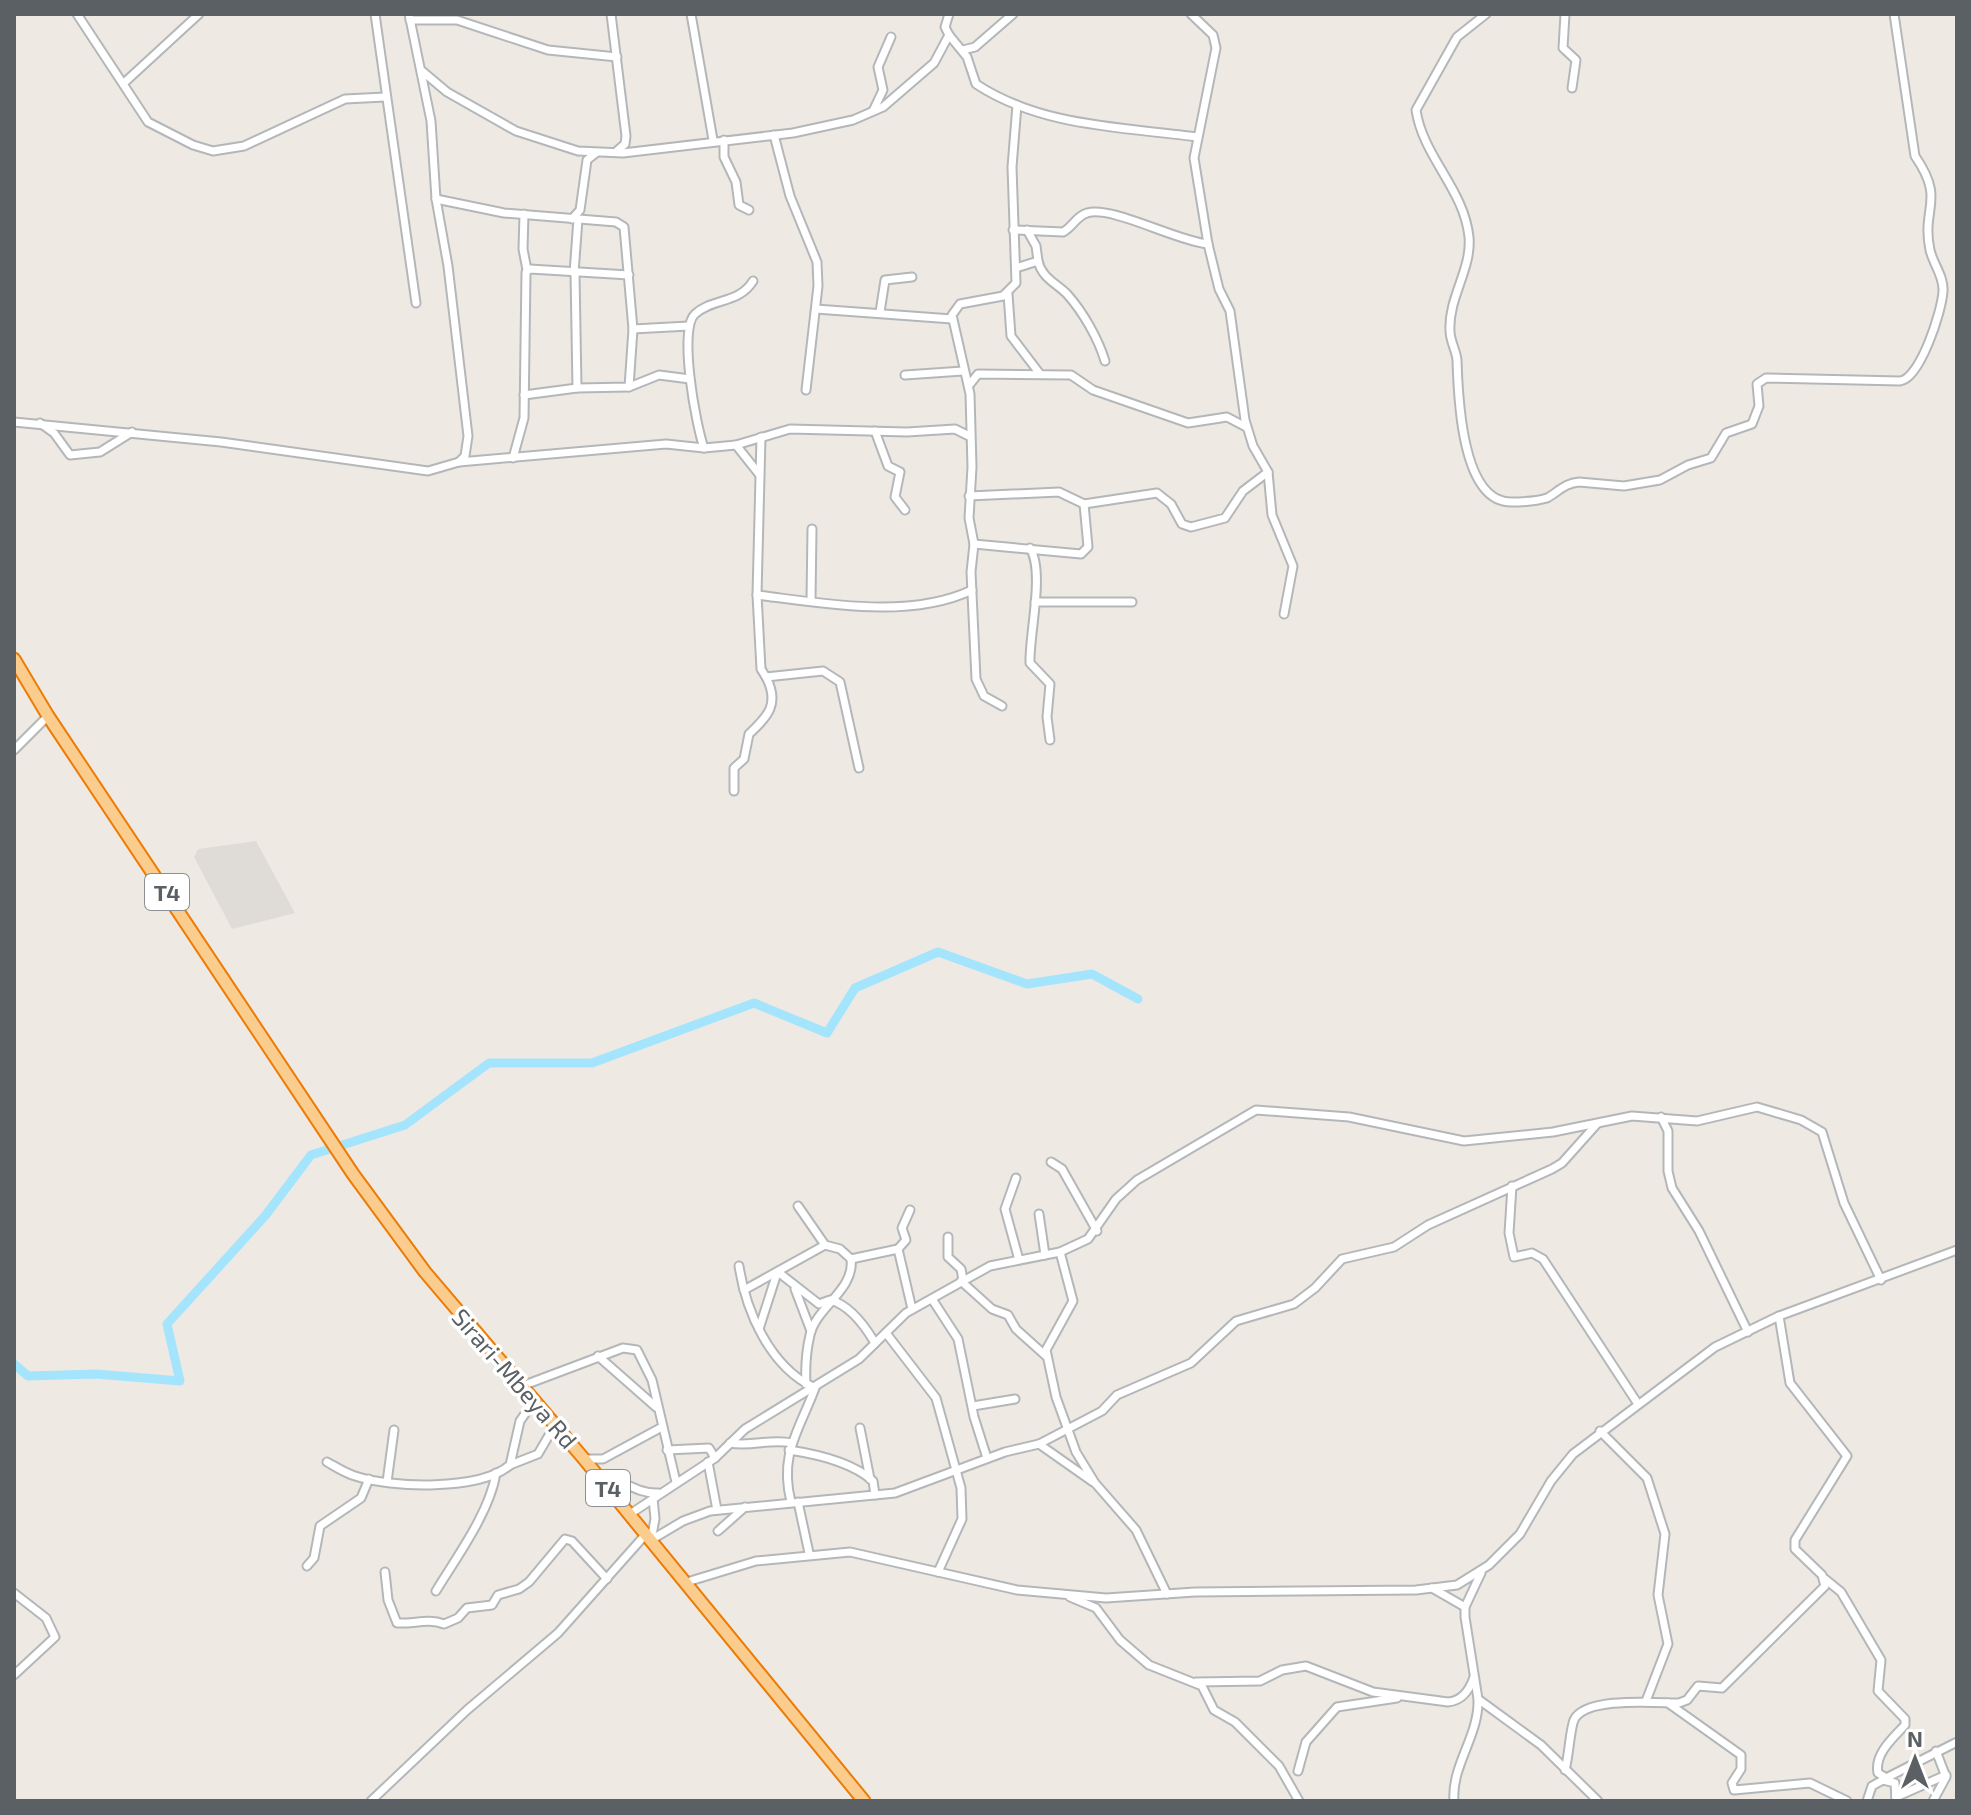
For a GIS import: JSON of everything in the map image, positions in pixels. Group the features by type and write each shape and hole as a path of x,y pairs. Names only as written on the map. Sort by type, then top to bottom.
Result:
{"highway":[{"name":"T4","path":"14,659 48,716"},
{"name":"Sirari-Mbeya Rd","path":"48,716 353,1174 425,1272 687,1582 864,1801"}],"street":[{"path":"77,14 125,82 148,122 193,145 213,151 244,146 345,99 385,97"},
{"path":"125,82 199,14"},
{"path":"375,14 416,303"},
{"path":"611,14 626,136 625,144 615,152"},
{"path":"691,14 713,140"},
{"path":"949,14 945,27 963,50 976,84 1017,105 1073,122 1197,137"},
{"path":"963,50 975,47 1013,14"},
{"path":"1191,14 1213,35 1216,48 1194,158 1208,244 1219,289 1230,311 1247,428 1268,472 1272,515 1293,566 1284,614"},
{"path":"1486,14 1457,37 1416,110 1425,144 1457,195 1468,225 1469,257 1456,287 1450,328 1456,357 1460,424 1474,475 1501,500 1510,502 1547,497 1579,482 1643,485 1709,459 1726,433 1752,424 1759,406 1757,384 1766,378 1900,381 1913,375 1924,352 1943,289 1929,240 1931,185 1925,168 1915,156 1894,14"},
{"path":"1565,14 1563,48 1576,60 1572,88"},
{"path":"459,462 465,456 468,436 448,266 436,199 431,121 409,17 457,20 548,50 617,57"},
{"path":"421,70 447,92 494,121 578,151 615,152 774,135 846,122 873,111 934,63 949,35"},
{"path":"873,111 883,90 878,67 891,37"},
{"path":"883,90 896,95"},
{"path":"1017,105 1013,230 1016,283 1008,294 1011,336 1040,374"},
{"path":"774,135 790,196 816,257 816,309 806,390"},
{"path":"724,140 724,157 736,182 739,205 749,210"},
{"path":"578,151 587,160"},
{"path":"577,388 575,219 580,210 587,160 599,151"},
{"path":"436,199 524,214 616,222 624,227 633,329 629,387"},
{"path":"580,210 589,220"},
{"path":"1013,230 1063,232 1084,214 1105,212 1187,242 1208,244"},
{"path":"513,458 521,431 524,395 527,270 523,249 524,214"},
{"path":"1027,230 1036,246 1045,276 1065,292 1084,317 1105,361"},
{"path":"1016,268 1038,261"},
{"path":"527,270 629,275"},
{"path":"880,312 885,280 912,277"},
{"path":"704,448 690,379 689,326 697,312 731,300 746,291 753,281"},
{"path":"1002,706 984,696 976,679 972,590 974,544 969,496 972,467 969,386 952,319 960,304 1008,294"},
{"path":"816,309 952,319"},
{"path":"633,329 689,326"},
{"path":"905,375 963,371"},
{"path":"969,386 978,374 1071,375 1093,390 1188,423 1227,417 1236,419 1247,428"},
{"path":"524,395 577,388 629,387 659,375 690,379"},
{"path":"955,429 970,418"},
{"path":"14,422 132,432 428,471 459,462 666,444 704,448 736,445 790,429 955,429 969,436"},
{"path":"39,422 54,433 70,455 100,452 132,432"},
{"path":"875,431 888,466 900,472 895,497 905,510"},
{"path":"734,791 734,768 744,759 749,734 762,725 773,708 772,688 761,669 757,595 761,437"},
{"path":"736,445 760,476"},
{"path":"969,496 1059,492 1084,504 1157,493 1171,504 1182,524 1191,527 1225,518 1243,491 1268,472"},
{"path":"974,544 1073,554 1086,552 1084,504"},
{"path":"811,600 812,529"},
{"path":"1030,548 1035,559 1030,663 1050,684 1047,717 1050,740"},
{"path":"757,595 914,604 956,597 972,590"},
{"path":"1035,602 1132,602"},
{"path":"766,677 823,671 840,682 859,768"},
{"path":"14,750 48,716"},
{"path":"630,1514 712,1460 745,1429 859,1359 912,1309 990,1266 1060,1252 1097,1231 1111,1205 1137,1180 1256,1110 1349,1117 1464,1141 1509,1139 1632,1116 1697,1121 1757,1107 1778,1111 1820,1129 1828,1142 1844,1203 1881,1280"},
{"path":"1661,1117 1668,1131 1668,1171 1672,1188 1699,1231 1748,1332"},
{"path":"371,1801 467,1710 558,1633 649,1537 717,1510 895,1493 987,1458 1039,1444 1102,1411 1117,1395 1191,1363 1236,1321 1294,1304 1315,1288 1342,1259 1394,1247 1418,1230 1562,1163 1596,1125"},
{"path":"1051,1162 1064,1172 1097,1231"},
{"path":"1016,1178 1005,1209 1019,1260"},
{"path":"1512,1186 1509,1233 1514,1257 1532,1253 1543,1259 1638,1404"},
{"path":"798,1206 825,1245 840,1249 851,1259"},
{"path":"851,1259 898,1249 906,1240 902,1228 910,1210"},
{"path":"1039,1214 1045,1255"},
{"path":"948,1237 948,1257 961,1269 962,1280 992,1309 1008,1315 1016,1329 1046,1356"},
{"path":"744,1290 825,1245"},
{"path":"898,1249 912,1309"},
{"path":"687,1582 756,1561 809,1553 850,1552 1017,1590 1106,1598 1457,1585 1482,1571 1520,1534 1564,1464 1600,1431 1715,1347 1779,1316 1957,1250"},
{"path":"1060,1252 1073,1301 1048,1343 1046,1356 1067,1430 1095,1483 1140,1536 1167,1594"},
{"path":"809,1553 786,1463 812,1386 805,1358 811,1331 845,1282 851,1259"},
{"path":"739,1266 759,1331 786,1369 812,1386"},
{"path":"778,1273 795,1289 815,1298 819,1304 833,1301 859,1320 875,1343"},
{"path":"759,1331 778,1273"},
{"path":"795,1289 811,1331"},
{"path":"932,1299 958,1339 987,1458"},
{"path":"1779,1316 1790,1383 1847,1456 1795,1545 1798,1554 1838,1588 1857,1618 1882,1663 1878,1691 1905,1721 1877,1764 1877,1772 1896,1785 1896,1799 1946,1775"},
{"path":"886,1333 936,1398 963,1498 963,1514 938,1572"},
{"path":"520,1387 623,1348 637,1350 645,1361 676,1482"},
{"path":"598,1356 656,1407"},
{"path":"973,1406 1015,1399"},
{"path":"510,1465 520,1421 534,1401"},
{"path":"327,1462 369,1479 440,1484 496,1473 538,1454 555,1425"},
{"path":"584,1459 603,1459 662,1427"},
{"path":"860,1428 875,1495"},
{"path":"387,1482 394,1430"},
{"path":"1600,1431 1647,1478 1665,1534 1658,1595 1668,1644 1646,1701"},
{"path":"730,1443 752,1445 777,1439 856,1469 870,1479"},
{"path":"1039,1444 1095,1483"},
{"path":"667,1450 713,1450 717,1510"},
{"path":"856,1469 864,1452"},
{"path":"436,1591 470,1536 496,1473"},
{"path":"597,1475 614,1477 644,1494 661,1492"},
{"path":"307,1566 314,1558 320,1526 361,1498 369,1479"},
{"path":"649,1537 655,1519 653,1498"},
{"path":"718,1531 745,1507"},
{"path":"385,1572 391,1609 397,1623 432,1619 444,1624 458,1618 467,1608 492,1605 498,1595 519,1589 529,1582 565,1539 572,1541 607,1579"},
{"path":"1454,1801 1453,1787 1477,1725 1478,1699 1465,1607 1482,1571"},
{"path":"1565,1770 1575,1717 1615,1703 1687,1700 1698,1686 1719,1689 1767,1641 1814,1601 1825,1586 1824,1579"},
{"path":"1432,1588 1465,1607"},
{"path":"14,1593 46,1618 55,1637 14,1675"},
{"path":"1061,1593 1096,1608 1120,1640 1149,1665 1196,1682 1260,1681 1284,1669 1310,1666 1373,1692 1399,1698 1454,1702 1469,1690 1474,1677"},
{"path":"1196,1682 1214,1710 1235,1722 1279,1766 1299,1801"},
{"path":"1298,1771 1306,1742 1337,1707 1399,1698"},
{"path":"1478,1699 1534,1740 1598,1801"},
{"path":"1668,1703 1741,1755 1742,1764 1732,1783 1734,1790 1810,1783 1847,1801"},
{"path":"1867,1801 1875,1783 1957,1742"},
{"path":"1933,1801 1946,1775 1936,1751"}],"shaded area":[{"path":"256,841 295,913 232,929 194,857 198,849"}],"waterway":[{"path":"14,1364 28,1376 96,1374 180,1381 167,1324 265,1216 311,1155 405,1125 489,1063 592,1063 754,1003 827,1033 855,988 938,952 1027,984 1092,974 1138,999"}]}
